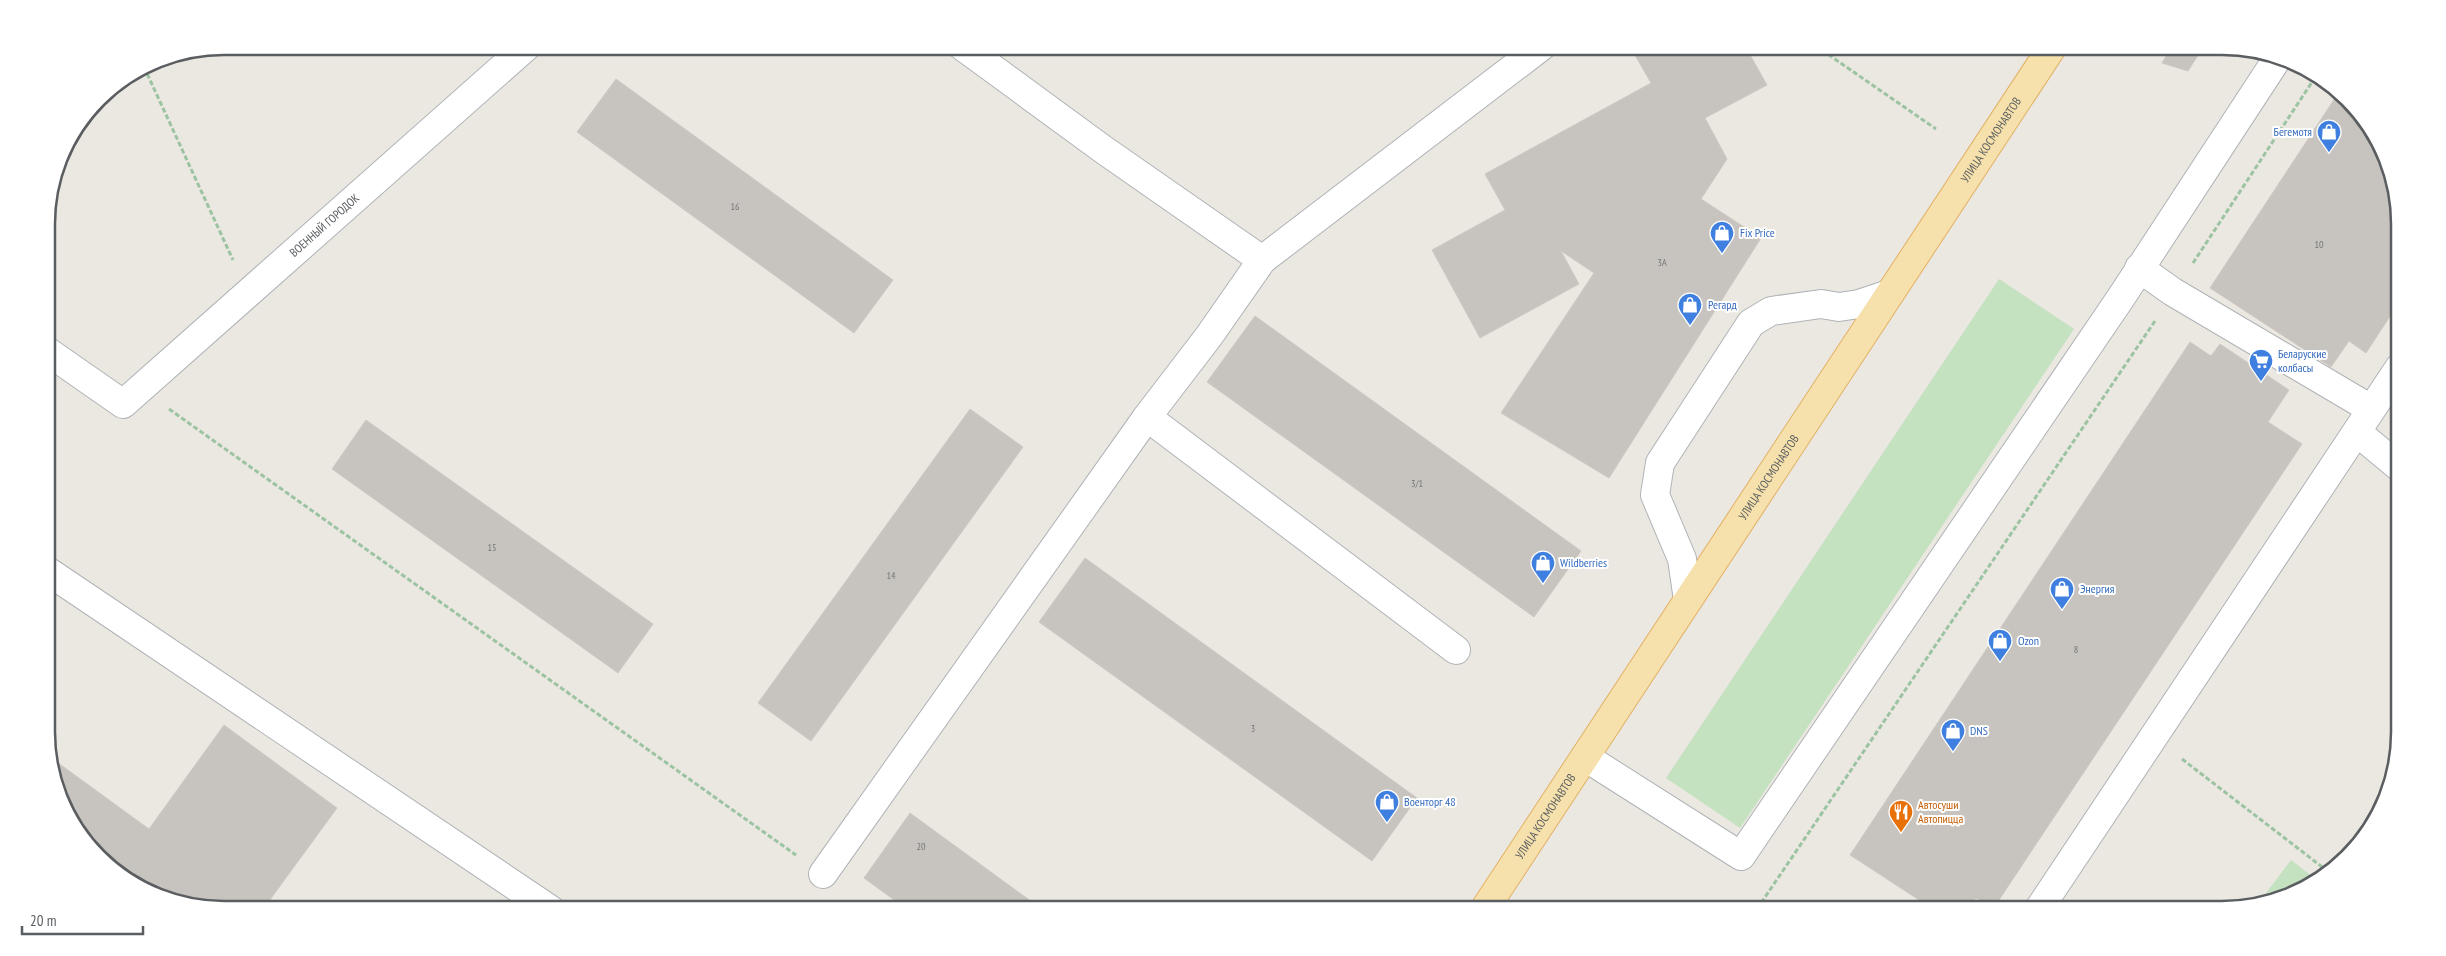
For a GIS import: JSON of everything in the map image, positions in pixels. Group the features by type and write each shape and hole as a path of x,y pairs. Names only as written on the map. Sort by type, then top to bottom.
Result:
{"main road":[{"name":"УЛИЦА КОСМОНАВТОВ","path":"1490,901 2047,55"}],"lane":[{"name":"ВОЕННЫЙ ГОРОДОК","path":"131,396 517,55"},
{"path":"974,55 1104,150 1262,260"},
{"path":"823,874 1147,417 1209,336 1262,260 1530,55"},
{"path":"1585,757 1741,856 2139,268 2274,63"},
{"path":"2139,268 2173,292 2371,409"},
{"path":"1688,600 1682,559 1655,495 1660,463 1751,323 1770,311 1821,304 1839,307 1859,304 1890,294"},
{"path":"55,355 131,396"},
{"path":"2044,901 2391,380"},
{"path":"1147,417 1456,650"},
{"path":"2357,432 2391,460"},
{"path":"55,576 531,901"}],"path":[{"path":"1829,55 1936,129"},
{"path":"147,73 248,292"},
{"path":"1763,901 2312,82"},
{"path":"131,396 823,874"},
{"path":"2154,737 2323,867"}],"green space":[{"path":"1999,279 2074,329 1740,828 1666,778"},
{"path":"2291,860 2311,875 2287,888 2264,895"}],"building":[{"path":"1635,55 1750,55 1767,85 1705,118 1727,159 1701,199 1761,238 1609,478 1501,413 1594,273 1561,251 1579,284 1480,338 1432,250 1505,210 1485,174 1651,83"},
{"path":"2167,55 2198,55 2188,71 2162,63"},
{"path":"616,79 893,280 854,333 577,132"},
{"path":"2334,99 2356,121 2368,140 2378,159 2390,202 2391,315 2366,353 2349,341 2331,367 2210,288"},
{"path":"1255,316 1581,551 1534,617 1207,382"},
{"path":"2190,342 2211,356 2220,344 2289,390 2268,422 2302,444 1998,901 1981,901 1976,898 1974,901 1921,901 1850,855"},
{"path":"970,409 1023,447 811,741 758,703"},
{"path":"366,420 653,624 618,673 332,469"},
{"path":"1085,558 1417,798 1372,861 1039,622"},
{"path":"224,725 337,808 269,901 202,900 170,892 149,884 113,859 97,843 72,807 58,763 149,829"},
{"path":"910,813 1031,901 896,901 864,878"}],"place":[{"name":"Бегемотя","path":"2329,153"},
{"name":"Fix Price","path":"1722,254"},
{"name":"Регард","path":"1690,326"},
{"name":"Беларуские колбасы","path":"2261,382"},
{"name":"Wildberries","path":"1543,584"},
{"name":"Энергия","path":"2062,610"},
{"name":"Ozon","path":"2000,662"},
{"name":"DNS","path":"1953,752"},
{"name":"Военторг 48","path":"1387,823"},
{"name":"Автосуши Автопицца","path":"1901,833"}]}
